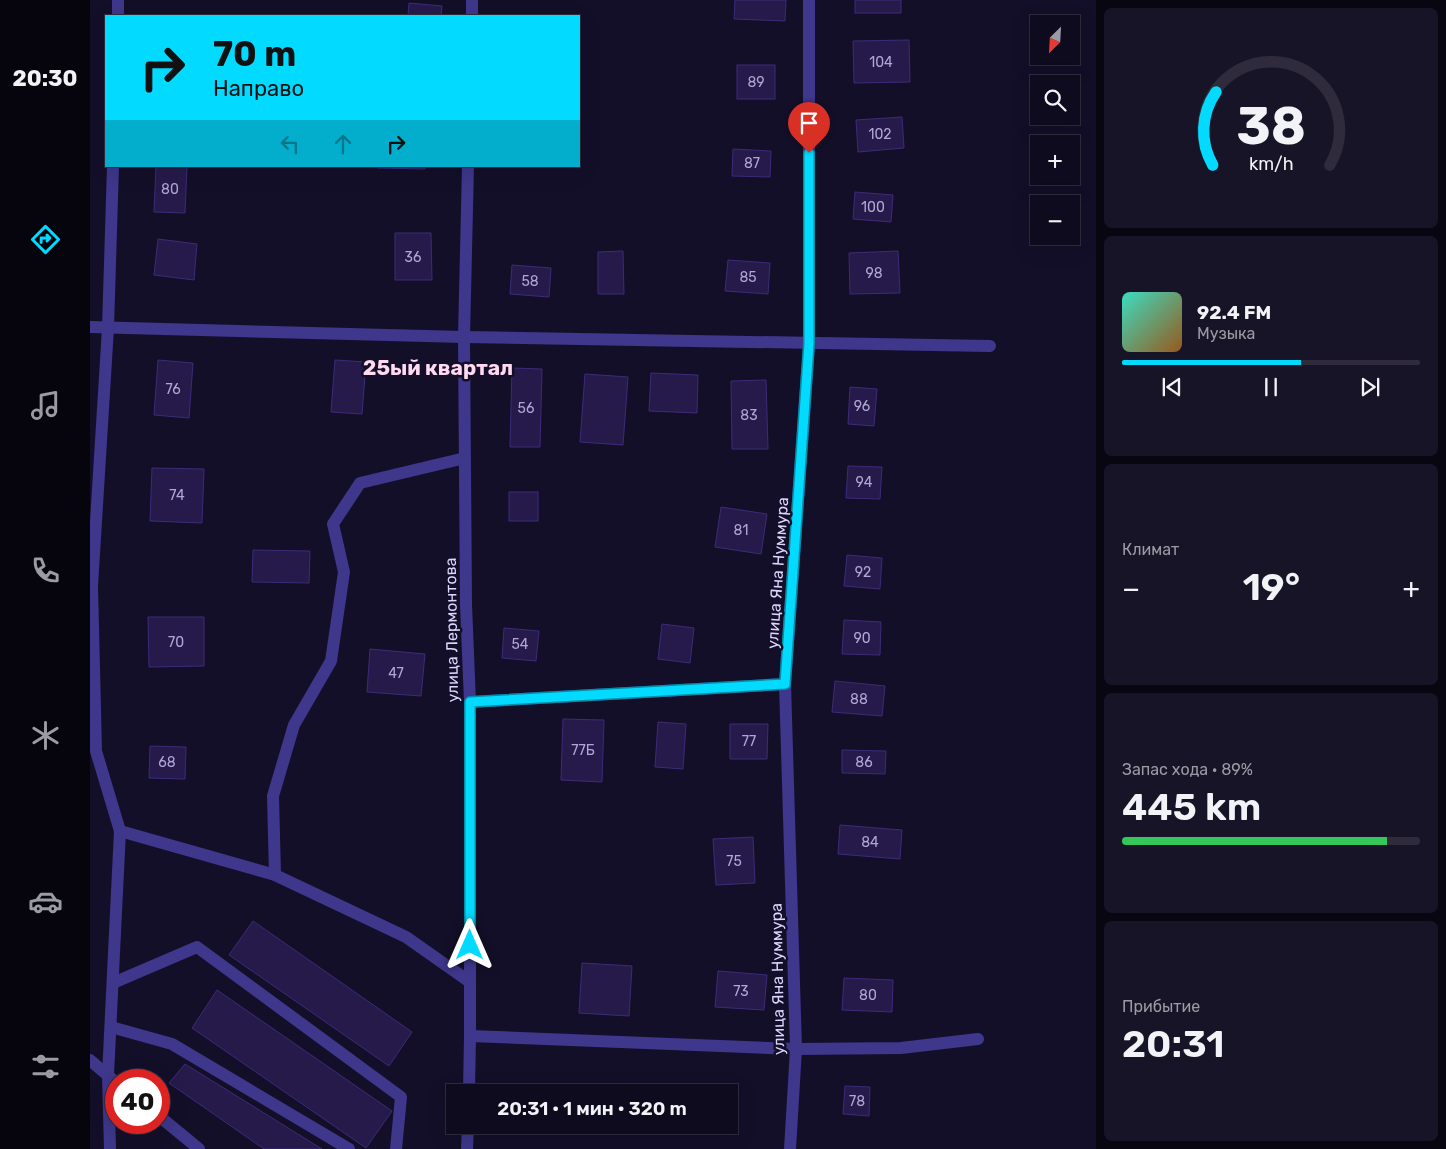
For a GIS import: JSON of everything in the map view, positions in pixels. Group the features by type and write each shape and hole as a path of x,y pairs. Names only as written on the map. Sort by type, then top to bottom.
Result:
{"street":[{"path":"118,0 118,15"},
{"path":"472,0 472,15"},
{"name":"улица Яна Нуммура","path":"790,1149 796,1049 785,684 809,344 809,0"},
{"path":"112,1069 111,1027 120,831 96,751 92,586 108,328 113,167"},
{"name":"улица Лермонтова","path":"468,167 464,337 466,605 470,702 469,1084"},
{"path":"90,327 464,337 990,346"},
{"path":"275,875 273,796 294,725 331,661 344,572 333,524 360,483 465,458"},
{"path":"470,702 785,684"},
{"path":"120,831 275,875 406,936 470,982"},
{"path":"113,983 197,948 400,1096 396,1149"},
{"path":"111,1027 172,1044 349,1149"},
{"path":"470,1036 796,1049 901,1048 978,1039"},
{"path":"90,1060 105,1072"},
{"path":"170,1125 199,1149"},
{"path":"110,1134 110,1149"},
{"path":"467,1149 468,1134"}],"building":[{"path":"735,0 786,0 785,21 734,19"},
{"path":"855,0 901,0 901,13 855,13"},
{"path":"409,3 442,6 441,15 408,15"},
{"path":"909,40 910,82 854,83 853,41"},
{"path":"737,65 775,65 775,99 737,99"},
{"path":"902,117 904,148 858,152 856,120"},
{"path":"733,149 771,151 770,177 732,176"},
{"path":"156,167 187,167 185,213 154,212"},
{"path":"425,167 425,169 377,168"},
{"path":"855,192 893,195 891,222 853,219"},
{"path":"395,233 431,233 432,280 395,280"},
{"path":"158,239 197,244 194,280 154,275"},
{"path":"623,251 624,294 598,294 598,252"},
{"path":"898,251 900,293 850,294 849,253"},
{"path":"728,260 770,263 768,294 725,291"},
{"path":"512,265 551,268 549,297 510,294"},
{"path":"158,360 193,363 189,418 154,415"},
{"path":"335,360 366,362 362,414 331,412"},
{"path":"512,368 542,369 540,447 510,447"},
{"path":"651,373 698,375 697,413 649,411"},
{"path":"585,374 628,377 623,445 580,442"},
{"path":"766,380 768,449 732,449 731,381"},
{"path":"850,387 877,389 874,426 848,424"},
{"path":"848,466 882,467 880,499 846,498"},
{"path":"152,468 204,469 202,523 150,521"},
{"path":"509,492 538,492 538,521 509,521"},
{"path":"721,507 767,514 761,554 715,547"},
{"path":"253,550 310,551 309,583 252,582"},
{"path":"847,555 882,558 880,589 844,586"},
{"path":"148,617 204,617 204,666 149,667"},
{"path":"844,620 881,622 880,655 842,654"},
{"path":"662,624 694,628 690,663 658,659"},
{"path":"504,628 539,631 536,661 502,658"},
{"path":"370,649 425,654 421,696 367,692"},
{"path":"835,681 885,686 882,716 832,712"},
{"path":"563,719 604,720 602,782 561,780"},
{"path":"658,722 686,724 683,769 655,767"},
{"path":"730,724 768,724 767,759 730,759"},
{"path":"150,746 186,747 185,779 149,778"},
{"path":"842,750 886,751 885,774 842,773"},
{"path":"840,825 902,830 900,859 838,854"},
{"path":"753,837 755,883 716,885 713,839"},
{"path":"253,921 412,1032 389,1066 229,955"},
{"path":"582,963 632,966 629,1016 579,1013"},
{"path":"718,971 767,975 764,1010 715,1007"},
{"path":"844,978 893,980 892,1012 842,1010"},
{"path":"217,990 392,1111 366,1148 192,1028"},
{"path":"185,1064 322,1149 264,1149 170,1084"},
{"path":"845,1086 870,1087 869,1116 843,1114"}],"district":[{"name":"25ый квартал","path":"438,368"}],"route":[{"path":"470,945 470,702 785,684 809,344 809,153"}]}
